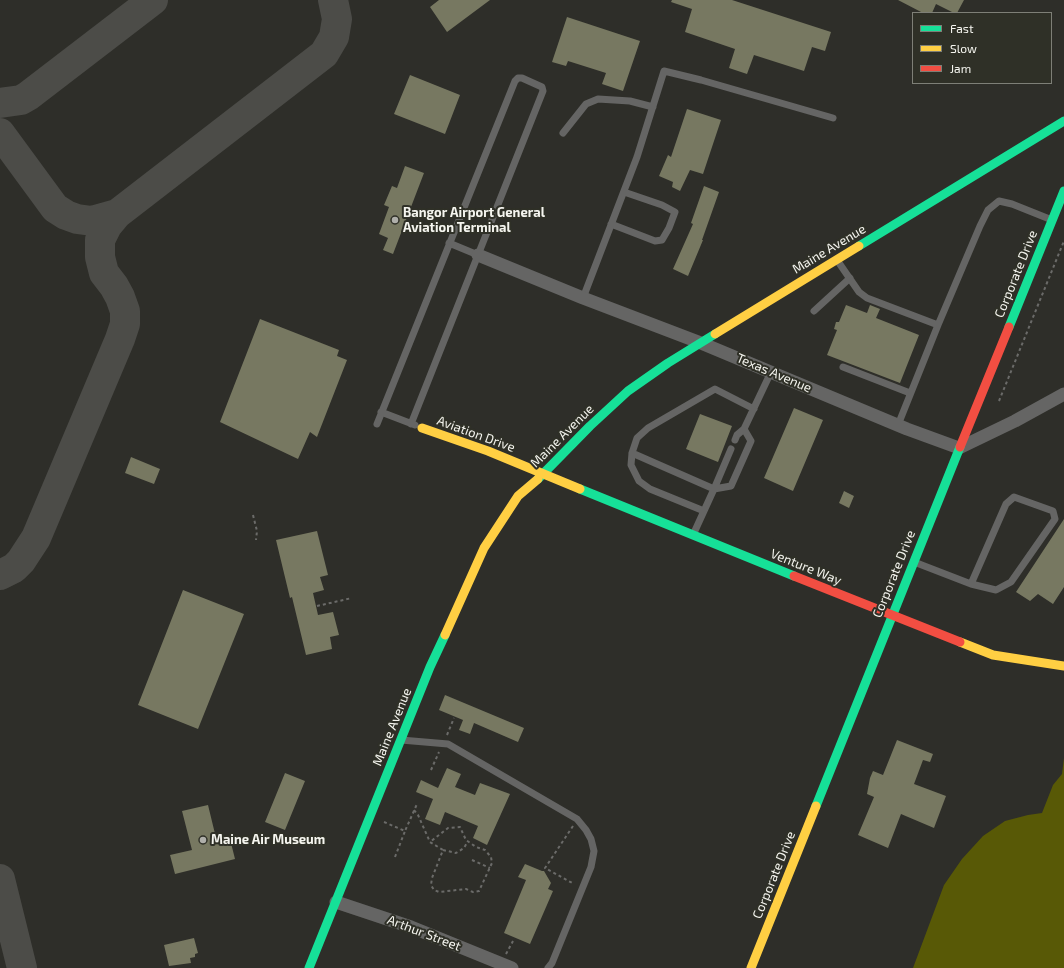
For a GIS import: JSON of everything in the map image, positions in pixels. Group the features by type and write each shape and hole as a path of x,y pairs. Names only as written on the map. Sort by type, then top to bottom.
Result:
{"street":[{"name":"Maine Avenue","path":"309,968 430,667 484,548 518,496 543,474 590,426 628,391 668,363 1064,122"},
{"name":"Corporate Drive","path":"751,968 891,616 1064,191"},
{"name":"Texas Avenue","path":"478,255 583,298 701,343 898,425 959,448"},
{"path":"959,448 1015,421 1064,394"},
{"name":"Aviation Drive","path":"422,428 543,474"},
{"name":"Venture Way","path":"543,474 891,616 993,655 1064,666"},
{"name":"Arthur Street","path":"336,902 411,927 512,968"}],"lane":[{"path":"583,298 637,157 664,71 701,80 833,118"},
{"path":"377,424 515,81 518,78 522,78 542,87 544,90 411,424"},
{"path":"563,133 586,104 598,99 630,101 653,106"},
{"path":"611,224 655,241 662,240 669,228 675,212 662,205 624,192"},
{"path":"898,425 938,325 988,210 999,201 1012,204 1052,220"},
{"path":"449,243 478,255"},
{"path":"837,259 859,292 868,298 938,325"},
{"path":"814,311 850,278"},
{"path":"843,367 910,393"},
{"path":"735,440 737,435 744,429 771,372"},
{"path":"704,511 650,489 639,481 632,465 632,453 637,438 648,428 714,389 754,409"},
{"path":"381,412 422,428"},
{"path":"632,453 714,489 731,486 751,441 744,429"},
{"path":"693,535 731,449"},
{"path":"913,562 971,584 996,590 1011,582 1055,519 1053,511 1014,497 1006,504 971,584"},
{"path":"400,740 448,744 577,819 586,830 591,839 594,851 591,867 552,963 548,968"}],"path":[{"path":"999,401 1064,241"},
{"path":"253,514 257,531 256,540"},
{"path":"317,606 352,598"},
{"path":"395,857 416,804"},
{"path":"414,810 418,815 430,842 443,850 456,853 464,848 468,841"},
{"path":"370,816 405,831"},
{"path":"577,819 545,868 582,888"},
{"path":"430,842 448,828 460,827 466,840 485,850 491,857 492,863 479,891 473,892 466,889 439,892 434,890 431,885 432,878 443,850"},
{"path":"472,860 490,868"}],"shaded area":[{"path":"1064,758 1064,968 913,968 944,885 962,859 983,836 1005,821 1042,813 1053,785 1062,774"}],"building":[{"path":"439,0 490,0 447,32 430,7"},
{"path":"672,0 732,0 831,32 825,51 812,47 804,71 754,55 747,74 729,68 735,49 685,32 692,9 671,2"},
{"path":"898,0 964,0 958,12 952,12 936,4 932,12 921,12"},
{"path":"567,17 640,41 623,91 602,84 606,73 568,61 566,66 552,62"},
{"path":"410,75 460,95 445,134 394,114"},
{"path":"687,109 721,120 703,174 690,170 680,191 672,187 673,182 659,176 668,155 671,157"},
{"name":"Bangor Airport General Aviation Terminal","path":"405,166 424,173 393,254 383,250 388,238 379,234 389,207 384,205 392,186 397,188"},
{"path":"704,186 719,192 703,240 688,276 673,269 693,224 691,223"},
{"path":"846,305 867,313 870,305 880,309 876,318 919,335 900,383 827,355 837,330 834,329 836,322 839,322"},
{"path":"260,319 339,350 337,356 347,360 317,437 310,432 298,459 220,422"},
{"path":"794,408 823,420 793,491 764,478"},
{"path":"700,414 732,426 718,462 686,449"},
{"path":"131,457 160,469 154,484 125,473"},
{"path":"844,491 854,496 849,508 839,503"},
{"path":"1064,519 1064,587 1053,604 1038,594 1030,601 1016,592"},
{"path":"317,531 328,575 320,577 324,590 313,593 318,615 333,612 339,635 330,637 332,649 306,655 276,540"},
{"path":"183,590 244,614 198,729 138,705"},
{"path":"445,695 524,728 518,742 474,723 470,734 459,730 463,720 439,710"},
{"path":"897,740 933,754 930,762 923,760 914,784 946,796 934,828 901,814 888,848 858,835 874,797 867,794 870,778 873,771 883,775"},
{"path":"447,768 461,774 455,787 475,795 480,783 510,794 487,845 473,838 478,826 445,812 440,825 425,819 433,799 416,792 421,780 438,788"},
{"path":"285,773 305,781 285,830 265,822"},
{"name":"Maine Air Museum","path":"208,805 217,842 230,839 235,859 175,874 170,855 192,850 182,811"},
{"path":"525,864 544,871 551,883 548,889 553,891 530,944 504,933 526,880 518,877"},
{"path":"194,938 198,953 195,954 195,957 190,958 191,963 169,966 164,945"}],"taxiway":[{"path":"0,103 21,100 28,96 153,0"},
{"path":"0,575 14,568 21,561 36,538 125,324 125,311 120,297 104,273 100,257 100,240 107,226 117,214 324,54 334,37 337,19 333,0"},
{"path":"0,133 55,208 66,215 77,219 92,221 117,214"},
{"path":"0,879 22,968"}],"traffic: fast":[{"path":"859,246 1064,121"},
{"path":"1009,327 1064,191"},
{"path":"538,479 590,426 628,391 668,363 715,334"},
{"path":"816,806 960,447"},
{"path":"580,489 794,576"},
{"path":"309,968 430,667 445,635"}],"traffic: slow":[{"path":"715,334 859,246"},
{"path":"422,428 488,451 580,489"},
{"path":"445,635 484,548 518,496 538,479"},
{"path":"960,642 993,655 1064,666"},
{"path":"751,968 816,806"}],"traffic: jam":[{"path":"960,447 1009,327"},
{"path":"794,576 960,642"}],"place":[{"name":"Bangor Airport General Aviation Terminal","path":"395,220"},
{"name":"Maine Air Museum","path":"203,840"}]}
